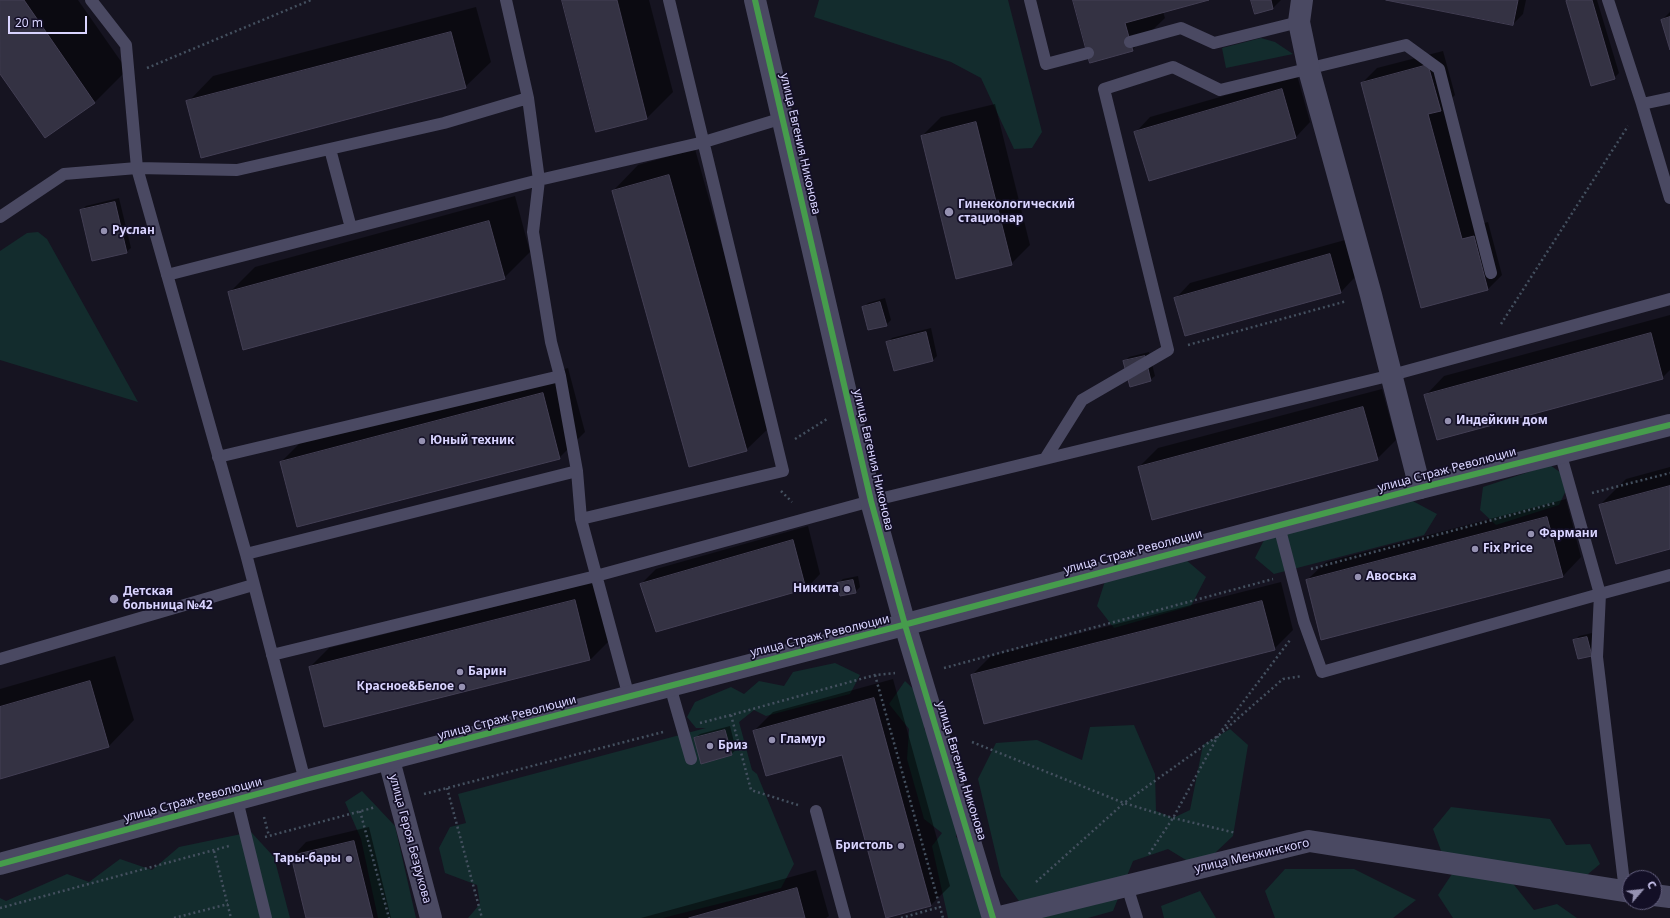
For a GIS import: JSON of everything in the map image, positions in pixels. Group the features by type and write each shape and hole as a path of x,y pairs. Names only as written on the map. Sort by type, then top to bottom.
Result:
{"street":[{"name":"улица Евгения Никонова","path":"755,0 871,501 905,625 995,918"},
{"path":"1302,0 1299,22 1309,70 1392,376 1420,488"},
{"name":"улица Страж Революции","path":"0,864 305,781 905,625 1420,488 1670,425"},
{"name":"улица Героя Безрукова","path":"390,760 431,918"},
{"name":"улица Менжинского","path":"995,918 1308,841 1622,890"}],"lane":[{"path":"91,0 126,46 137,168 246,554 305,781"},
{"path":"506,0 528,98 539,180 533,232 577,472 581,519 628,697"},
{"path":"581,519 783,471 669,0"},
{"path":"1030,0 1046,64 1088,53"},
{"path":"1608,0 1642,104 1670,198"},
{"path":"1130,42 1181,28 1214,43 1299,22"},
{"path":"1045,459 1082,400 1168,350 1104,89 1173,67 1220,90 1406,46 1439,69 1490,273"},
{"path":"0,217 64,174 137,168 237,170 444,123 528,98"},
{"path":"1642,104 1670,98"},
{"path":"167,275 539,180 704,142 783,118"},
{"path":"330,149 351,228"},
{"path":"272,655 596,576 871,501 1392,376 1670,299"},
{"path":"218,457 560,376"},
{"path":"1560,452 1600,594 1596,657 1624,870"},
{"path":"246,554 577,472"},
{"path":"1279,526 1304,622 1322,672 1670,575"},
{"path":"0,659 254,585"},
{"path":"670,686 691,759"},
{"path":"237,800 266,918"},
{"path":"816,811 845,918"},
{"path":"1127,886 1137,918"}],"path":[{"path":"129,76 311,0"},
{"path":"1484,350 1642,104"},
{"path":"1168,350 1370,295"},
{"path":"778,450 849,405"},
{"path":"765,476 808,518"},
{"path":"1148,855 1173,818 1219,734 1304,622"},
{"path":"1032,886 1124,803 1219,734 1283,679 1322,672"},
{"path":"0,908 400,800 731,715 875,675 943,918"},
{"path":"731,715 751,790 816,811"},
{"path":"972,742 1124,803 1173,818 1241,834"},
{"path":"447,788 482,918"},
{"path":"360,812 389,918"},
{"path":"214,850 231,918"},
{"path":"174,918 228,904"},
{"path":"901,918 940,907"}],"green space":[{"path":"819,0 1008,0 1042,132 1032,148 1014,149 981,78 951,62 814,17"},
{"path":"1261,38 1275,42 1293,54 1226,68 1222,48"},
{"path":"38,232 47,239 138,402 0,360 0,251 27,233"},
{"path":"1550,465 1571,480 1559,505 1496,525 1480,510 1483,487"},
{"path":"1409,499 1437,514 1424,535 1274,574 1255,558 1266,536"},
{"path":"1185,559 1206,577 1191,606 1114,628 1097,606 1105,581"},
{"path":"835,663 860,675 850,694 766,716 754,710 739,722 752,770 757,774 794,864 781,888 663,918 468,918 480,904 477,885 445,873 439,848 450,827 466,823 458,794 706,728 696,728 687,717 695,702 731,687 744,694 759,681 784,686 793,672"},
{"path":"905,681 929,704 924,729 941,742 958,808 956,837 969,847 991,918 948,918 932,846 942,833 924,819 907,759 909,729 889,704"},
{"path":"1134,725 1155,774 1156,811 1173,818 1190,810 1203,745 1230,729 1248,745 1233,836 1199,868 1168,849 1133,861 1113,911 1088,918 1031,918 1001,876 978,779 996,743 1037,740 1082,760 1090,727"},
{"path":"362,791 395,826 416,918 378,918 361,839 345,802"},
{"path":"1451,807 1550,819 1566,845 1590,844 1600,864 1581,880 1443,856 1433,829"},
{"path":"251,832 274,857 290,918 0,918 0,898 6,901 67,874 89,882 120,859 152,870 179,847"},
{"path":"1285,869 1354,869 1416,900 1393,918 1275,918 1265,891"},
{"path":"1454,871 1511,881 1534,910 1557,904 1577,918 1453,918 1438,895"},
{"path":"1200,891 1216,918 1164,918 1161,906"}],"building":[{"path":"0,0 24,0 95,103 45,138 0,74"},
{"path":"562,0 617,0 647,119 596,132"},
{"path":"1073,0 1209,0 1125,23 1133,51 1090,63"},
{"path":"1251,0 1271,0 1273,9 1255,14"},
{"path":"1386,0 1518,0 1513,25"},
{"path":"1592,0 1615,79 1591,86 1566,1"},
{"path":"1670,17 1670,50 1661,20"},
{"path":"451,32 466,88 201,158 186,101"},
{"path":"1428,65 1441,111 1428,114 1462,239 1474,236 1488,290 1421,308 1361,83"},
{"path":"1282,89 1296,138 1149,181 1134,132"},
{"path":"976,122 1012,265 956,279 921,136"},
{"path":"669,175 747,451 689,467 612,191"},
{"path":"115,202 127,253 92,261 80,210"},
{"path":"489,221 505,279 243,350 228,292"},
{"path":"1330,254 1341,293 1185,336 1174,298"},
{"path":"880,302 887,326 868,330 862,307"},
{"path":"926,332 933,361 894,371 886,342"},
{"path":"1651,333 1663,379 1437,440 1424,395"},
{"path":"1145,356 1151,381 1130,387 1123,361"},
{"path":"543,393 560,459 297,527 280,462"},
{"path":"1363,407 1378,460 1152,520 1138,467"},
{"path":"1670,486 1670,549 1616,564 1599,505"},
{"path":"1547,517 1563,577 1321,640 1306,580"},
{"path":"793,540 806,589 656,632 640,584"},
{"path":"853,580 856,593 840,596 837,583"},
{"path":"575,600 590,660 324,727 309,667"},
{"path":"1262,601 1275,650 984,724 971,675"},
{"path":"1587,637 1592,656 1578,659 1573,640"},
{"path":"90,681 109,747 0,779 0,707"},
{"path":"874,698 931,906 886,918 842,755 766,776 753,731"},
{"path":"725,730 732,755 701,764 694,738"},
{"path":"354,841 373,918 306,918 291,856"},
{"path":"797,888 805,918 689,918"}],"cycle path":[{"path":"755,0 871,501 905,625 993,918"},
{"path":"0,864 305,781 892,628 1420,488 1670,425"}],"place":[{"name":"Гинекологический стационар","path":"949,212"},
{"name":"Руслан","path":"104,231"},
{"name":"Индейкин дом","path":"1448,421"},
{"name":"Юный техник","path":"422,441"},
{"name":"Фармани","path":"1531,534"},
{"name":"Fix Price","path":"1475,549"},
{"name":"Авоська","path":"1358,577"},
{"name":"Никита","path":"847,589"},
{"name":"Детская больница №42","path":"114,599"},
{"name":"Барин","path":"460,672"},
{"name":"Красное&Белое","path":"462,687"},
{"name":"Гламур","path":"772,740"},
{"name":"Бриз","path":"710,746"},
{"name":"Бристоль","path":"901,846"},
{"name":"Тары-бары","path":"349,859"}]}
